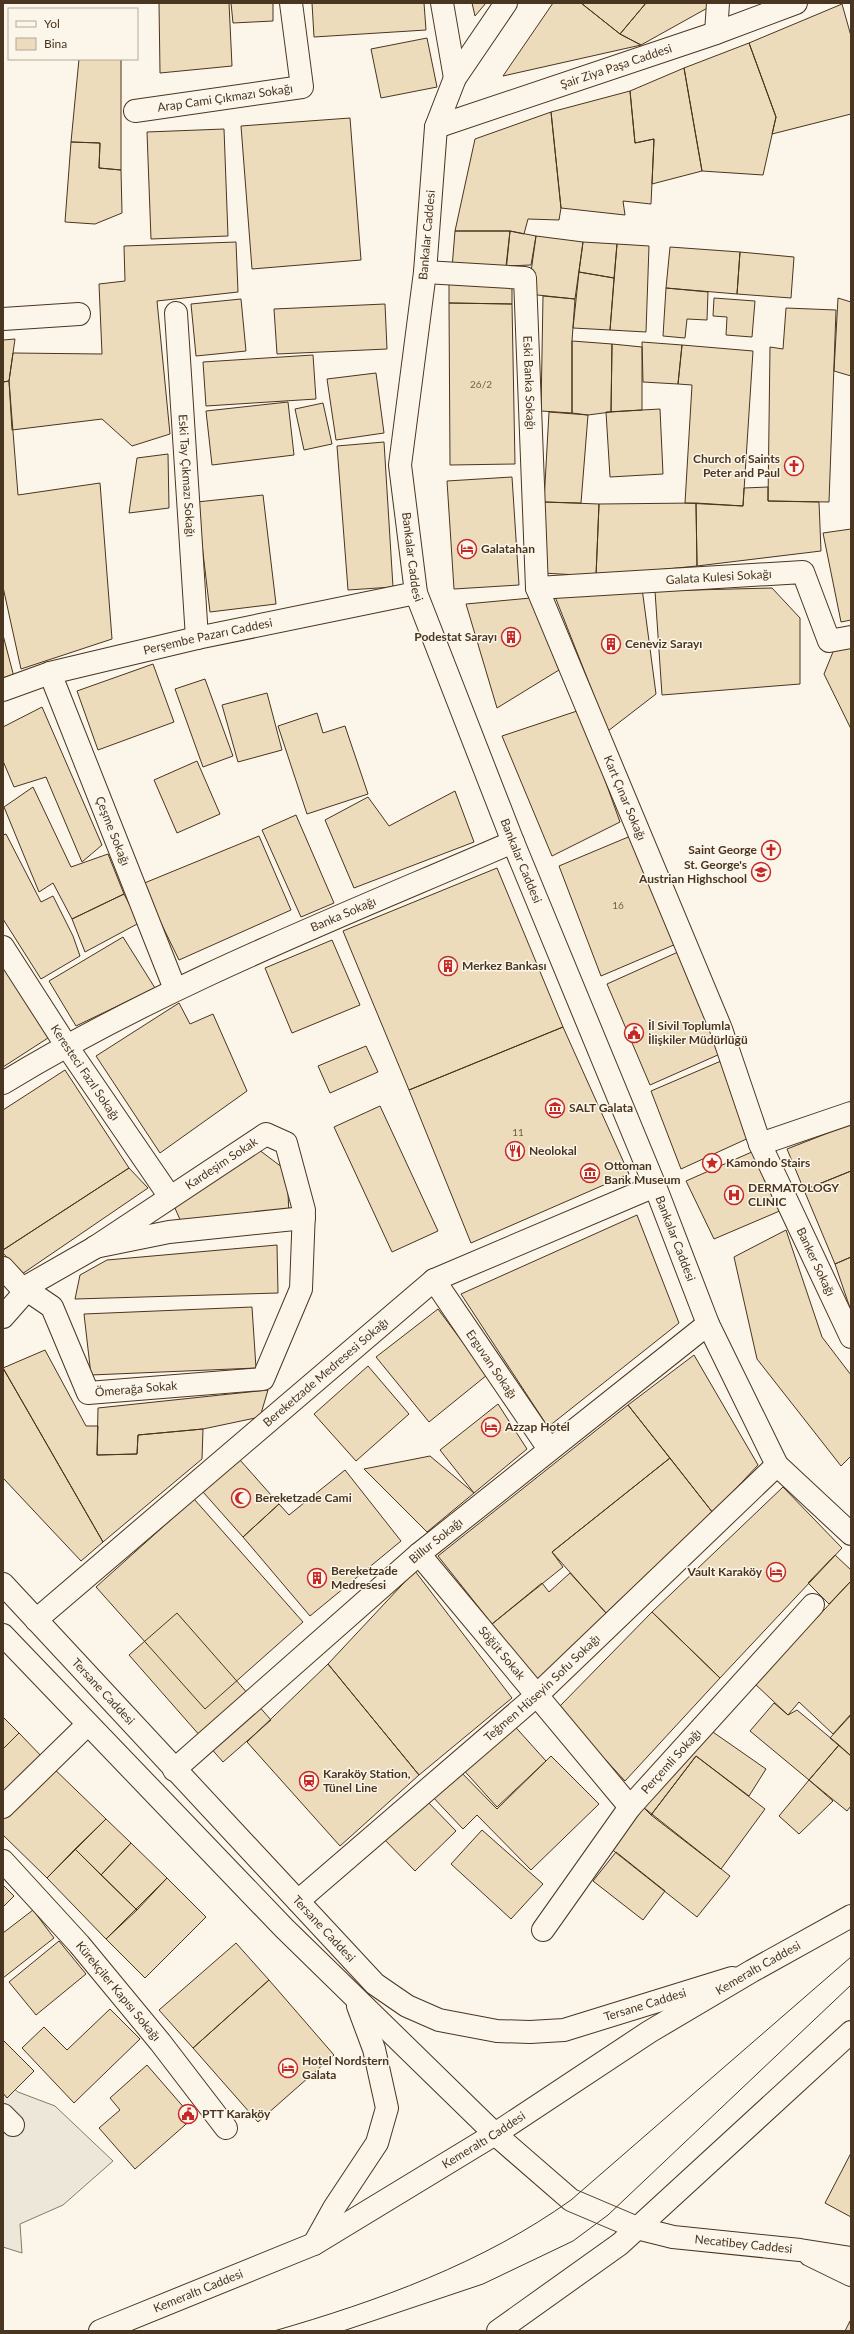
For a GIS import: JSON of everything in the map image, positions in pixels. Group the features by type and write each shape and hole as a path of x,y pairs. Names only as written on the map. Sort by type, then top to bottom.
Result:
{"street":[{"name":"Arap Cami Çıkmazı Sokağı","path":"135,112 302,87 291,3"},
{"path":"442,3 455,78"},
{"name":"Bankalar Caddesi","path":"506,3 455,78 436,127 424,272 400,465 416,593 513,842 654,1186 708,1324 777,1465 851,1534"},
{"path":"716,33 718,3"},
{"name":"Şair Ziya Paşa Caddesi","path":"436,127 716,33 796,3"},
{"name":"Eski Banka Sokağı","path":"424,272 525,278 537,588"},
{"name":"Eski Tay Çıkmazı Sokağı","path":"176,313 197,638"},
{"path":"3,319 79,314"},
{"name":"Galata Kulesi Sokağı","path":"537,588 804,572 829,641 851,637"},
{"name":"Kart Çınar Sokağı","path":"537,588 721,1029 760,1144"},
{"name":"Perşembe Pazarı Caddesi","path":"3,690 50,673 197,638 416,593"},
{"name":"Çeşme Sokağı","path":"50,673 175,989"},
{"name":"Banka Sokağı","path":"3,1083 66,1045 175,989 513,842"},
{"name":"Keresteci Fazıl Sokağı","path":"3,947 66,1045 170,1197"},
{"path":"760,1144 851,1113"},
{"name":"Kardeşim Sokak","path":"3,1317 24,1290 94,1248 266,1134 286,1143 304,1210 304,1218 301,1289 263,1379"},
{"name":"Banker Sokağı","path":"760,1144 851,1337"},
{"name":"Bereketzade Medresesi Sokağı","path":"36,1620 434,1280 654,1186"},
{"name":"Kardeşim Sokak","path":"94,1248 169,1232 304,1218"},
{"name":"Ömerağa Sokak","path":"3,1268 24,1290 52,1307 88,1393 263,1379"},
{"name":"Erguvan Sokağı","path":"434,1280 549,1449"},
{"name":"Billur Sokağı","path":"174,1770 419,1554 549,1449 708,1324"},
{"name":"Teğmen Hüseyin Sofu Sokağı","path":"298,1901 536,1696 777,1465"},
{"name":"Söğüt Sokak","path":"419,1554 630,1807"},
{"name":"Tersane Caddesi","path":"3,1584 174,1770 375,1984 407,2006 439,2020 497,2031 564,2030 752,1971"},
{"name":"Perçemli Sokağı","path":"543,1930 630,1807 813,1605"},
{"path":"3,1635 87,1725 356,2001 495,2134"},
{"path":"3,1808 87,1725"},
{"name":"Kürekçiler Kapısı Sokağı","path":"3,1861 84,1950 160,2042 226,2128"},
{"name":"Kemeraltı Caddesi","path":"100,2331 314,2244 495,2134 649,2032 752,1971 851,1916"},
{"path":"314,2244 334,2208 377,2143 387,2108 374,2048 356,2001"},
{"path":"498,2331 620,2244 851,2032"},
{"name":"Necatibey Caddesi","path":"495,2134 572,2200 637,2228 673,2237 800,2250 851,2258"},
{"path":"800,2250 851,2275"}],"shaded area":[{"path":"3,2079 18,2092 55,2106 113,2161 63,2205 20,2224 22,2253 3,2247"}],"building":[{"path":"159,3 229,3 232,66 160,73"},
{"path":"231,3 273,3 273,21 233,23"},
{"path":"312,3 424,3 426,30 314,37"},
{"path":"472,3 486,3 475,16"},
{"path":"553,3 581,3 620,34 641,45 503,76"},
{"path":"581,3 646,3 620,34"},
{"path":"646,3 711,3 711,6 641,45 620,34"},
{"path":"842,4 851,36 851,114 772,134 776,117 749,43"},
{"path":"427,38 437,87 381,98 371,49"},
{"path":"749,43 776,117 763,175 702,171 684,68"},
{"path":"79,60 121,60 121,170 99,168 100,143 71,142"},
{"path":"684,68 702,171 652,184 654,139 635,143 630,91"},
{"path":"630,91 635,143 654,139 651,204 623,201 625,215 561,208 551,112"},
{"path":"551,112 561,208 559,220 528,219 524,234 510,231 455,231 475,139"},
{"path":"350,118 361,260 252,269 241,126"},
{"path":"224,129 228,236 151,239 147,132"},
{"path":"71,142 100,143 99,168 121,170 122,213 95,224 65,222"},
{"path":"455,231 510,231 506,272 452,268"},
{"path":"510,231 536,236 531,265 506,266"},
{"path":"536,236 583,242 575,299 528,294"},
{"path":"236,242 238,292 157,301 170,434 132,446 102,419 12,430 9,381 13,353 102,354 99,284 125,281 124,246"},
{"path":"583,242 617,244 614,278 579,272"},
{"path":"617,244 649,246 646,332 610,330"},
{"path":"670,247 740,252 737,294 666,288"},
{"path":"740,252 794,257 791,298 737,294"},
{"path":"579,272 614,278 610,330 573,328"},
{"path":"449,278 512,279 512,304 449,303"},
{"path":"666,288 708,292 707,320 687,319 685,338 663,336"},
{"path":"543,296 575,299 572,341 572,413 541,411"},
{"path":"714,298 755,301 752,337 726,335 727,317 713,316"},
{"path":"838,298 851,302 851,376 834,371"},
{"path":"241,299 246,351 196,356 191,304"},
{"path":"449,303 512,304 515,464 450,465"},
{"path":"385,304 387,349 277,354 274,309"},
{"path":"786,308 836,310 829,502 768,501 770,347 783,349"},
{"path":"15,339 9,381 3,382 3,340"},
{"path":"572,341 612,344 611,412 588,415 572,413"},
{"path":"642,342 682,345 678,384 643,382"},
{"path":"612,344 642,347 642,410 611,412"},
{"path":"682,345 753,351 743,506 685,503 692,385 678,384"},
{"path":"313,355 316,399 206,406 203,362"},
{"path":"376,373 384,433 336,440 327,379"},
{"path":"9,381 18,495 100,483 112,639 21,669 3,587 3,382"},
{"path":"288,402 294,455 212,465 206,411"},
{"path":"323,403 332,444 304,450 295,409"},
{"path":"660,409 663,474 610,477 606,412"},
{"path":"549,412 588,415 581,503 544,502"},
{"path":"384,442 393,587 348,590 337,446"},
{"path":"168,454 169,508 129,513 137,458"},
{"path":"512,477 519,585 454,589 447,481"},
{"path":"768,487 768,501 819,502 821,551 697,566 696,503 743,506 744,488"},
{"path":"263,495 276,604 210,612 197,502"},
{"path":"544,502 599,504 596,576 542,573"},
{"path":"696,503 697,566 596,576 599,504"},
{"path":"851,529 851,620 841,622 823,533"},
{"name":"Ceneviz Sarayı","path":"642,588 656,694 608,731 554,594"},
{"path":"772,588 800,618 800,684 662,695 655,591"},
{"name":"Podestat Sarayı","path":"531,598 559,670 497,708 466,604"},
{"path":"3,635 14,677 3,680"},
{"path":"851,646 851,729 824,674 835,647"},
{"path":"153,664 174,722 98,750 77,691"},
{"path":"205,679 233,756 203,767 175,689"},
{"path":"267,693 282,750 238,762 222,705"},
{"path":"42,707 102,845 82,862 46,777 14,787 3,761 3,727"},
{"path":"580,710 620,822 552,856 502,736"},
{"path":"317,713 323,733 345,726 368,794 307,814 278,726"},
{"path":"197,761 220,814 177,833 154,780"},
{"path":"33,787 71,867 108,854 124,894 72,919 53,883 39,892 4,807"},
{"path":"455,791 474,842 354,888 325,820 368,797 389,826"},
{"path":"296,815 334,903 301,917 262,830"},
{"path":"6,834 41,902 53,896 73,936 80,956 41,979 3,919 3,835"},
{"path":"633,835 676,944 601,976 559,866"},
{"path":"259,836 291,910 179,960 142,884"},
{"name":"Merkez Bankası","path":"497,868 563,1027 409,1090 343,931"},
{"path":"124,894 139,923 85,952 72,919"},
{"path":"123,937 155,988 76,1026 49,981"},
{"path":"332,940 360,1005 292,1033 265,968"},
{"path":"678,952 720,1054 650,1085 607,984"},
{"path":"3,962 48,1038 3,1067"},
{"path":"179,1003 190,1024 213,1014 247,1091 160,1153 96,1056"},
{"name":"SALT Galata","path":"563,1027 629,1174 471,1243 409,1090"},
{"path":"366,1046 378,1072 330,1093 318,1066"},
{"path":"721,1061 753,1136 681,1169 651,1091"},
{"path":"65,1070 129,1168 3,1250 3,1110"},
{"path":"380,1106 438,1231 392,1252 334,1127"},
{"path":"851,1124 851,1171 804,1190 787,1149"},
{"path":"254,1146 287,1171 289,1215 182,1224 174,1206"},
{"path":"754,1151 782,1210 714,1239 686,1181"},
{"path":"129,1168 148,1188 22,1274 3,1253 3,1250"},
{"path":"851,1171 851,1257 835,1264 804,1190"},
{"path":"637,1215 679,1323 548,1427 461,1294"},
{"path":"786,1230 822,1337 851,1375 851,1456 841,1466 757,1359 734,1257"},
{"path":"277,1245 278,1293 75,1299 80,1275 107,1260"},
{"path":"851,1257 851,1311 835,1264"},
{"path":"252,1307 256,1368 91,1375 84,1314"},
{"path":"438,1309 487,1375 429,1422 376,1357"},
{"path":"45,1350 86,1426 98,1426 97,1455 137,1454 138,1435 203,1429 202,1459 103,1542 3,1368"},
{"path":"694,1355 758,1465 713,1513 628,1405"},
{"path":"368,1366 409,1414 356,1461 314,1414"},
{"path":"3,1368 103,1542 81,1561 3,1478"},
{"path":"268,1390 260,1417 203,1429 138,1435 137,1454 97,1455 98,1408"},
{"name":"Azzap Hotel","path":"498,1404 527,1449 474,1493 440,1450"},
{"path":"628,1405 670,1458 552,1552 563,1567 492,1624 438,1556"},
{"path":"430,1456 474,1493 427,1532 364,1469"},
{"path":"670,1458 713,1513 606,1613 552,1552"},
{"name":"Bereketzade Cami","path":"240,1460 279,1504 243,1537 203,1492"},
{"name":"Bereketzade Medresesi","path":"345,1470 401,1541 310,1616 243,1537 279,1504 289,1515"},
{"path":"783,1487 842,1548 720,1678 652,1612"},
{"path":"194,1499 303,1622 205,1709 96,1587"},
{"path":"835,1555 851,1570 851,1581 829,1604 808,1583"},
{"path":"415,1571 512,1698 419,1775 328,1664"},
{"path":"570,1573 606,1613 538,1681 492,1624 542,1583 549,1592"},
{"path":"851,1581 851,1714 833,1734 799,1702 788,1715 755,1684"},
{"path":"652,1612 720,1678 625,1781 558,1708"},
{"path":"177,1613 271,1720 223,1762 129,1655"},
{"path":"328,1664 419,1775 340,1846 247,1742"},
{"path":"774,1703 788,1715 797,1710 839,1745 809,1780 750,1731"},
{"path":"851,1715 851,1756 830,1738"},
{"path":"3,1717 19,1733 3,1749"},
{"path":"510,1721 546,1761 497,1807 460,1766"},
{"path":"710,1730 766,1769 749,1796 696,1756 651,1815 643,1807"},
{"path":"19,1733 47,1762 3,1807 3,1749"},
{"path":"839,1745 851,1756 851,1806 847,1811 809,1780"},
{"path":"551,1756 599,1804 531,1870 477,1815 463,1829 430,1794 457,1768 497,1809"},
{"path":"696,1756 765,1809 721,1869 651,1815"},
{"path":"47,1762 106,1819 47,1878 3,1835 3,1807"},
{"path":"809,1780 833,1801 799,1834 779,1816"},
{"path":"423,1797 456,1831 415,1871 382,1837"},
{"path":"643,1807 730,1876 697,1917 610,1848"},
{"path":"106,1819 131,1843 101,1875 75,1849"},
{"path":"482,1830 543,1884 511,1919 451,1864"},
{"path":"131,1843 167,1878 137,1910 101,1875"},
{"path":"75,1849 137,1910 106,1939 47,1878"},
{"path":"616,1852 665,1891 643,1920 593,1881"},
{"path":"167,1878 206,1917 145,1978 106,1939"},
{"path":"3,1885 14,1896 3,1907"},
{"path":"33,1910 54,1938 3,1978 3,1933"},
{"path":"59,1941 86,1974 36,2015 9,1982"},
{"path":"236,1943 269,1980 193,2048 159,2010"},
{"path":"269,1980 334,2055 258,2122 193,2048"},
{"path":"110,2009 140,2039 74,2103 22,2048 44,2027 67,2050"},
{"path":"3,2040 34,2071 7,2098 3,2093"},
{"path":"147,2065 193,2118 135,2169 99,2128 120,2110 110,2098"},
{"path":"851,2153 851,2217 825,2203"},
{"path":"850,2321 851,2331 845,2331"}],"tram line":[{"path":"274,2331 352,2307 428,2278 502,2243 571,2200 851,1957"},
{"path":"343,2331 483,2284 573,2241 608,2215 851,1985"}],"place":[{"name":"Church of Saints Peter and Paul","path":"794,466"},
{"name":"Galatahan","path":"467,549"},
{"name":"Podestat Sarayı","path":"511,637"},
{"name":"Ceneviz Sarayı","path":"611,644"},
{"name":"Saint George","path":"771,850"},
{"name":"St. George's Austrian Highschool","path":"761,872"},
{"name":"Merkez Bankası","path":"448,966"},
{"name":"İl Sivil Toplumla İlişkiler Müdürlüğü","path":"634,1033"},
{"name":"SALT Galata","path":"555,1108"},
{"name":"Neolokal","path":"515,1151"},
{"name":"Kamondo Stairs","path":"712,1163"},
{"name":"Ottoman Bank Museum","path":"590,1173"},
{"name":"DERMATOLOGY CLINIC","path":"734,1195"},
{"name":"Azzap Hotel","path":"491,1427"},
{"name":"Bereketzade Cami","path":"241,1498"},
{"name":"Vault Karaköy","path":"776,1572"},
{"name":"Bereketzade Medresesi","path":"317,1578"},
{"name":"Karaköy Station, Tünel Line","path":"309,1781"},
{"name":"Hotel Nordstern Galata","path":"288,2068"},
{"name":"PTT Karaköy","path":"188,2114"}]}
